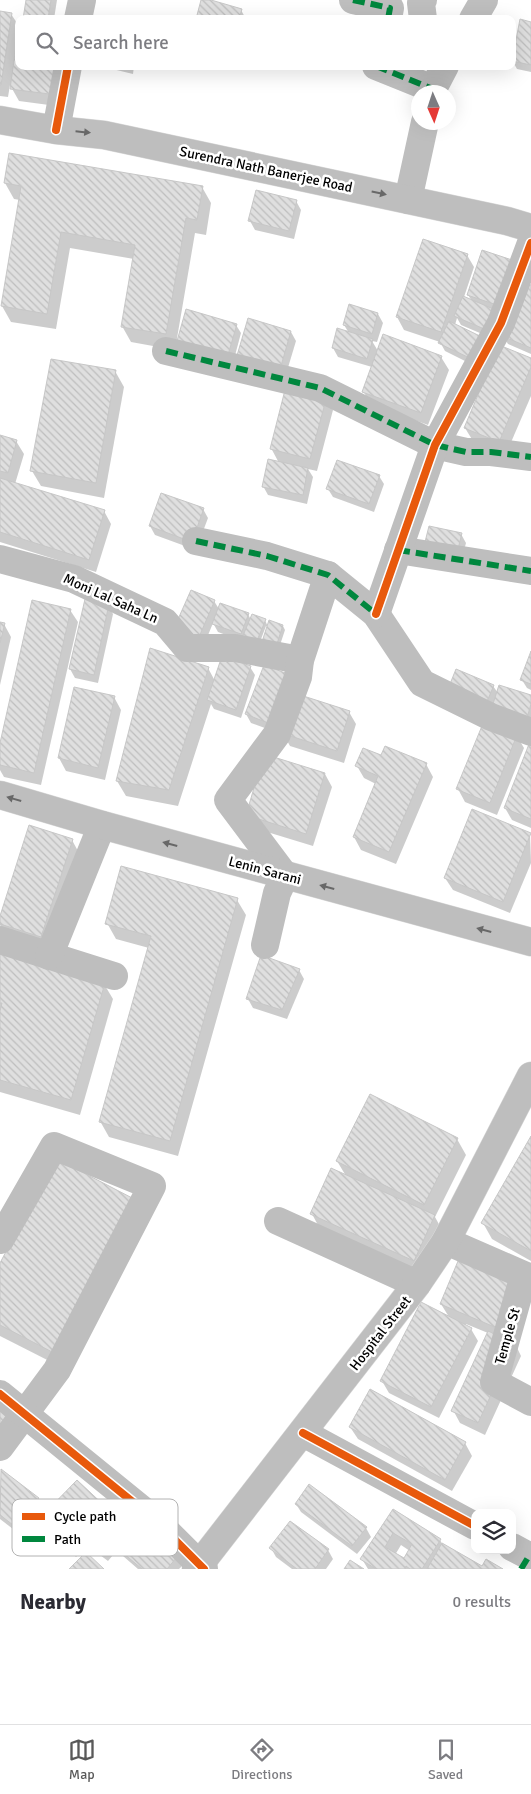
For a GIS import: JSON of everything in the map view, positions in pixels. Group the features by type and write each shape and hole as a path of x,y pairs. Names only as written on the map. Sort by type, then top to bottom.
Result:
{"street":[{"path":"79,15 82,0"},
{"path":"353,0 390,8 389,15"},
{"path":"422,0 422,15"},
{"path":"475,15 484,0"},
{"path":"56,130 67,70"},
{"path":"396,70 435,78"},
{"name":"Surendra Nath Banerjee Road","path":"0,120 56,130 104,134 507,221 531,228"},
{"path":"408,200 424,130"},
{"path":"376,614 435,445 501,323 531,243"},
{"path":"166,351 320,388 435,445 466,452 491,452 531,457"},
{"path":"196,540 266,556 328,576 376,614 422,683 491,717 531,732"},
{"path":"398,550 531,571"},
{"name":"Moni Lal Saha Ln","path":"0,559 74,579 165,622 187,648 235,648 300,660"},
{"path":"265,946 277,892 285,876 228,800 277,734 298,677 300,660 328,576"},
{"name":"Lenin Sarani","path":"0,795 285,876 531,942"},
{"path":"49,956 102,825"},
{"path":"0,940 114,976"},
{"name":"Hospital Street","path":"200,1567 417,1284 446,1241 531,1076"},
{"path":"0,1240 54,1146 152,1186 57,1370 0,1447"},
{"path":"278,1221 417,1284"},
{"name":"Temple St","path":"446,1241 524,1274 494,1382 531,1402"},
{"path":"0,1394 129,1499"},
{"path":"303,1433 471,1524"},
{"path":"178,1544 200,1567"}],"building":[{"path":"26,0 51,0 49,15 24,15"},
{"path":"201,0 211,0 242,9 240,15 197,15"},
{"path":"0,11 12,13 1,85 0,85"},
{"path":"520,19 531,22 531,65 516,62 516,40"},
{"path":"15,53 15,70 60,70 57,95 10,89"},
{"path":"9,153 203,186 197,220 186,218 166,334 121,327 135,245 61,232 47,314 1,306 21,186 4,183"},
{"path":"256,190 297,200 289,231 248,221"},
{"path":"423,239 468,254 441,332 396,317"},
{"path":"482,250 515,261 500,306 467,295"},
{"path":"525,283 531,285 531,348 502,336"},
{"path":"463,296 498,311 489,331 454,316"},
{"path":"349,304 378,313 372,334 343,325"},
{"path":"186,309 237,324 228,355 177,341"},
{"path":"248,318 291,331 279,373 236,359"},
{"path":"449,321 484,338 474,360 438,343"},
{"path":"337,328 373,339 367,359 332,348"},
{"path":"383,334 442,356 421,413 362,392"},
{"path":"499,345 531,358 531,367 499,442 464,428"},
{"path":"51,359 116,370 96,483 30,471"},
{"path":"286,386 327,396 310,459 270,449"},
{"path":"0,435 17,440 8,473 0,471"},
{"path":"268,459 308,468 303,495 262,487"},
{"path":"337,460 380,475 369,504 326,489"},
{"path":"0,478 105,510 89,560 0,532"},
{"path":"161,493 204,508 192,542 149,526"},
{"path":"429,526 462,533 457,553 424,546"},
{"path":"191,590 215,600 199,637 175,626"},
{"path":"85,599 109,604 94,675 69,669"},
{"path":"32,600 71,609 34,773 0,765 0,743"},
{"path":"220,603 249,613 241,634 212,624"},
{"path":"252,614 266,619 256,643 242,638"},
{"path":"269,620 283,625 275,650 261,645"},
{"path":"0,622 5,623 0,643"},
{"path":"150,648 209,667 169,790 116,781"},
{"path":"531,651 531,684 520,680"},
{"path":"222,656 251,666 236,710 207,700"},
{"path":"264,665 296,677 276,726 245,714"},
{"path":"456,669 494,685 486,704 448,689"},
{"path":"499,685 531,695 531,704 527,718 492,707"},
{"path":"74,687 115,696 98,768 58,758"},
{"path":"294,693 350,711 337,751 281,733"},
{"path":"484,721 517,735 490,803 456,789"},
{"path":"529,744 531,745 531,819 504,808"},
{"path":"385,746 427,763 389,852 353,837 378,776 355,766 363,748 381,755"},
{"path":"264,754 325,773 306,834 246,815"},
{"path":"472,809 531,833 503,902 444,878"},
{"path":"29,825 73,839 41,937 0,924 0,916"},
{"path":"121,866 238,898 170,1141 99,1122 151,936 105,924"},
{"path":"0,953 105,983 71,1100 0,1080 0,1011 2,1003 0,1003"},
{"path":"261,955 300,969 282,1010 246,999"},
{"path":"370,1094 458,1138 424,1205 336,1161"},
{"path":"531,1136 531,1251 481,1223"},
{"path":"55,1158 136,1200 56,1354 0,1325 0,1263"},
{"path":"331,1168 435,1215 414,1261 310,1214"},
{"path":"466,1242 524,1266 497,1328 440,1304"},
{"path":"421,1302 472,1328 431,1407 380,1381"},
{"path":"488,1331 515,1343 478,1423 451,1411"},
{"path":"370,1389 466,1442 445,1480 349,1427"},
{"path":"0,1406 9,1412 0,1424"},
{"path":"1,1469 39,1498 12,1499 12,1524 0,1515"},
{"path":"77,1480 97,1499 58,1499"},
{"path":"309,1484 367,1527 352,1546 295,1504"},
{"path":"393,1509 441,1539 422,1569 410,1569 406,1566 405,1569 376,1569 360,1559","holes":["393,1533 412,1544 404,1558 385,1547"]},
{"path":"290,1521 329,1549 315,1569 297,1569 269,1548"},
{"path":"442,1543 482,1566 486,1559 503,1569 427,1569"},
{"path":"82,1556 90,1556 104,1569 69,1569"},
{"path":"127,1556 177,1557 167,1569 142,1569"},
{"path":"350,1560 364,1569 344,1569"}],"marked path":[{"path":"353,0 390,8 389,15"},
{"path":"386,70 423,85"},
{"path":"166,351 320,388 435,445 466,452 491,452 531,457"},
{"path":"196,541 267,556 328,575 376,614 377,611"},
{"path":"398,550 531,571"},
{"path":"521,1569 529,1556"}],"cycle path":[{"path":"56,130 67,70"},
{"path":"376,614 435,445 501,323 531,243"},
{"path":"0,1394 129,1499"},
{"path":"303,1433 471,1524"},
{"path":"178,1543 204,1569"}]}
